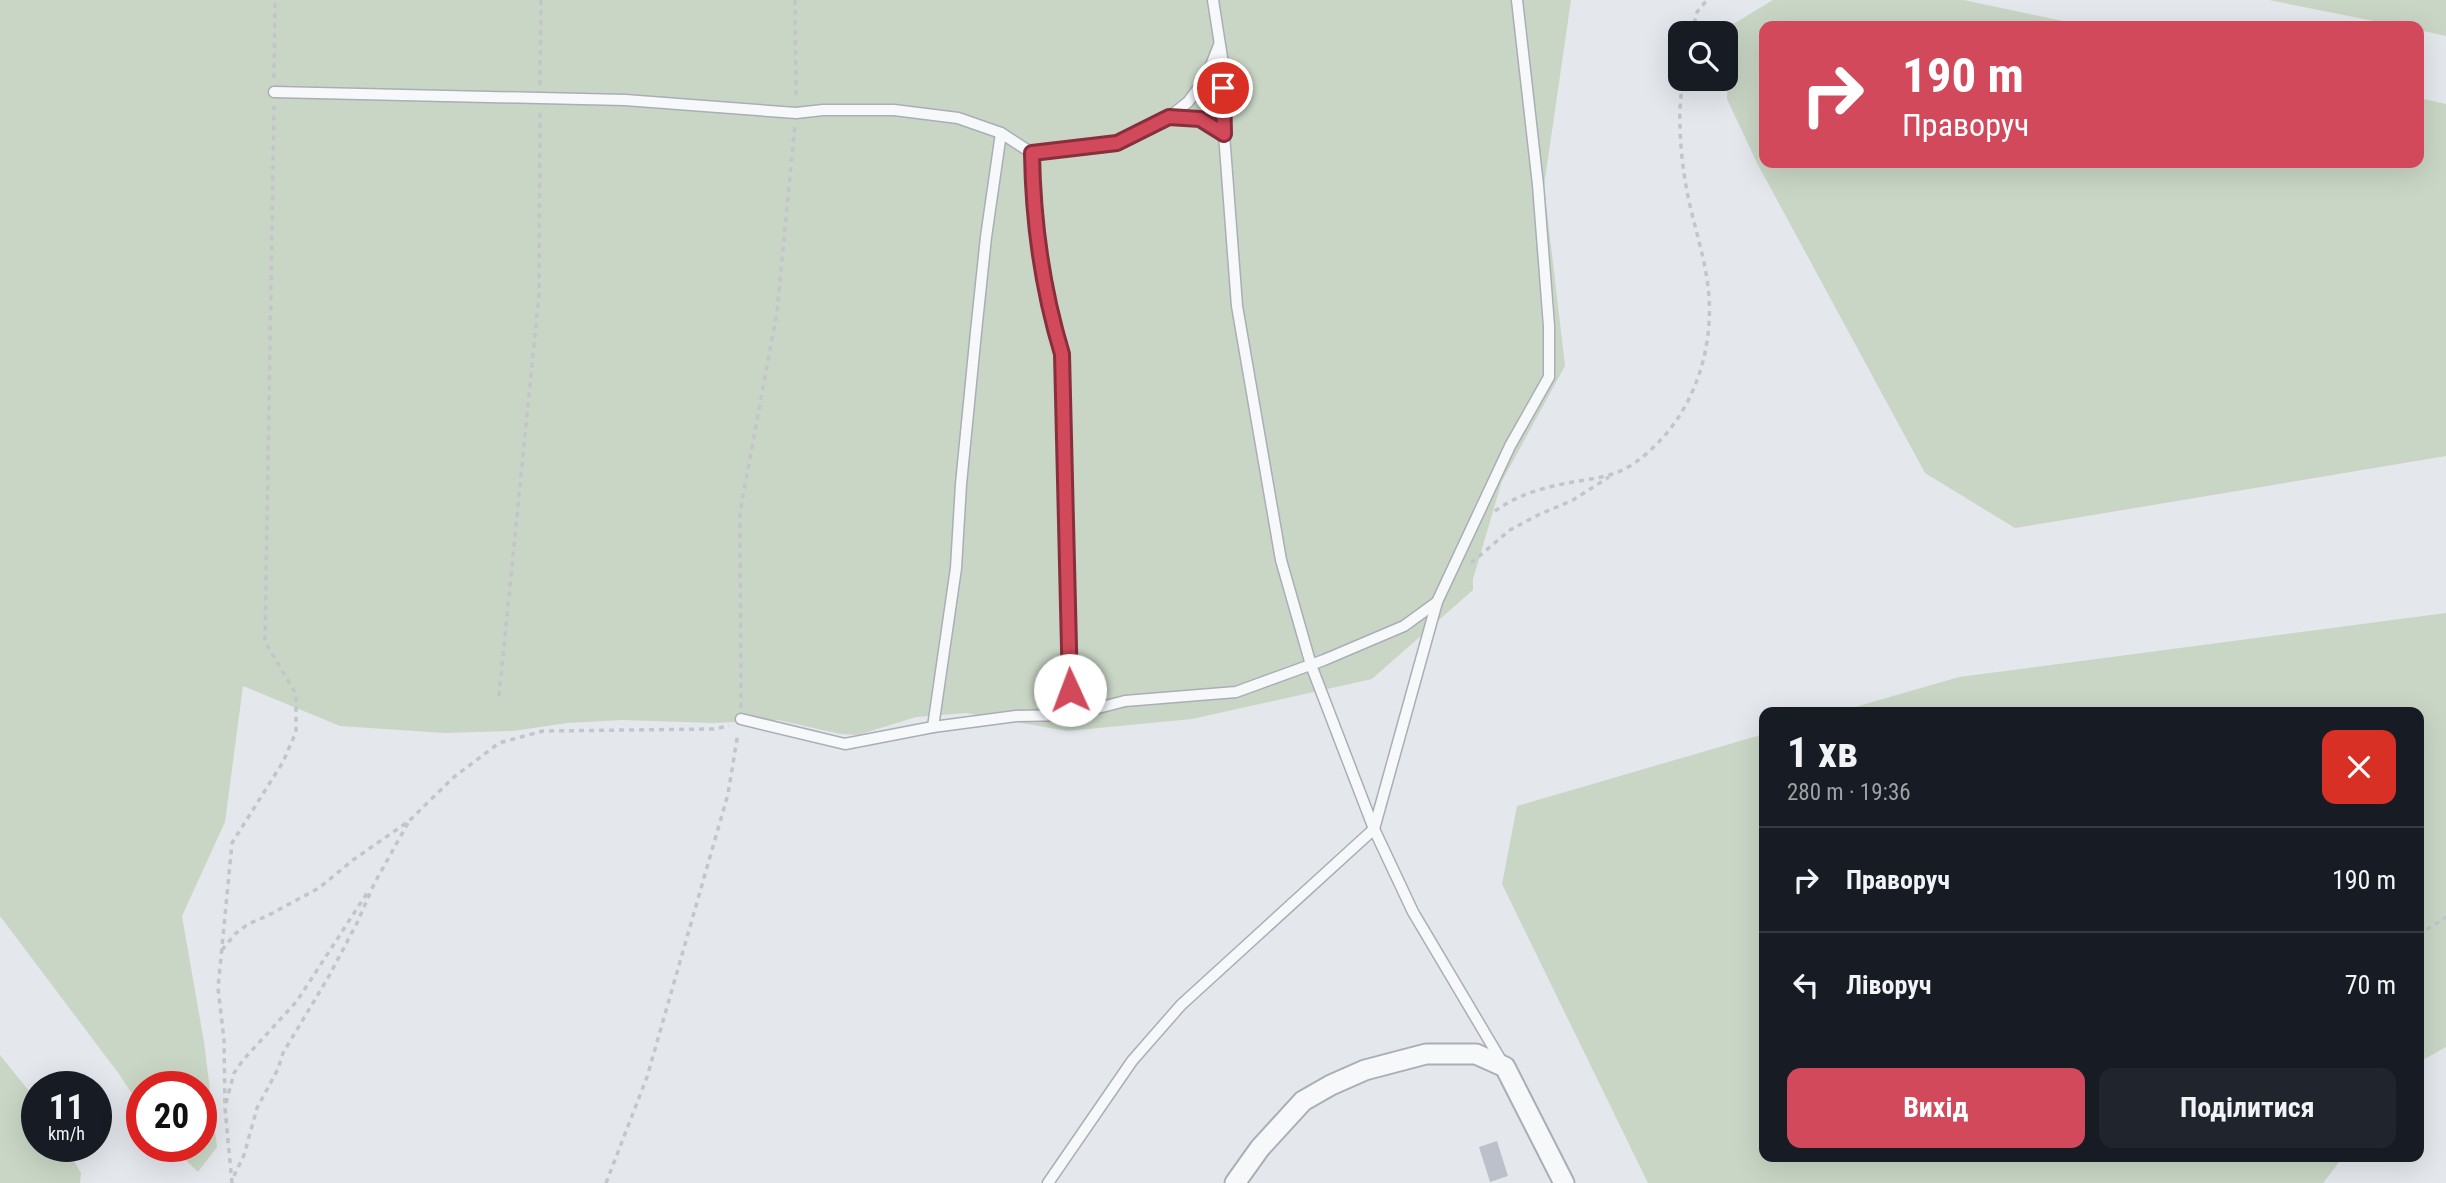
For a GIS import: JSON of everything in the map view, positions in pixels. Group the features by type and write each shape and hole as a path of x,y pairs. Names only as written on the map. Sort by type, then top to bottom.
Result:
{"street":[{"path":"1235,1183 1260,1148 1303,1101 1365,1070 1426,1054 1476,1054 1505,1067 1564,1183"}],"lane":[{"path":"1213,0 1223,64 1224,134 1237,306 1281,560 1311,665 1374,829 1413,912 1505,1067"},
{"path":"1048,1183 1132,1061 1181,1005 1374,829 1437,602 1510,446 1549,377 1549,326 1538,185 1517,0"},
{"path":"274,92 625,100 796,113 822,110 894,110 958,117 1002,133 1032,153 1117,143 1169,117 1188,102 1206,78 1220,44"},
{"path":"1169,117 1200,119 1224,134"},
{"path":"933,727 956,568 961,484 980,291 1002,133"},
{"path":"1032,153 1032,203 1038,250 1052,321 1062,354 1071,715"},
{"path":"741,719 845,744 933,727 1016,716 1071,715 1125,701 1236,692 1311,665 1404,626 1437,602"}],"path":[{"path":"233,1181 225,1108 224,1040 218,988 232,843 283,762 296,732 296,694 265,642 275,0"},
{"path":"499,696 539,295 541,0"},
{"path":"606,1183 647,1077 706,878 728,794 741,719 740,512 777,312 796,113 795,0"},
{"path":"1695,21 1697,12 1707,0"},
{"path":"1468,566 1510,530 1573,500 1650,451 1666,435 1692,396 1704,358 1710,318 1707,282 1681,146 1681,91"},
{"path":"1470,530 1498,508 1536,489 1611,476"},
{"path":"220,951 248,924 319,888 353,860 409,821 464,769 499,743 543,731 714,729 730,726 741,719"},
{"path":"225,1108 234,1073 297,1001 374,884 409,821"},
{"path":"233,1181 244,1155 257,1108 278,1069 283,1052 329,976 374,884"},
{"path":"2424,931 2446,917"}],"green space":[{"path":"0,0 1571,0 1544,186 1565,366 1502,481 1473,579 1473,590 1372,679 1192,719 1067,731 966,713 916,717 858,735 840,734 778,720 713,723 622,720 567,723 513,731 445,733 340,726 243,686 225,822 182,916 208,1071 126,1071 126,1085 0,916"},
{"path":"1773,0 1964,0 2063,21 1759,21 1759,167 1727,99 1727,91 1738,91 1738,21"},
{"path":"2269,0 2446,0 2446,36 2424,31 2424,21 2374,21"},
{"path":"2424,99 2446,104 2446,456 2015,528 1925,473 1760,168 2424,168"},
{"path":"2446,613 2446,1047 2424,1059 2424,707 1855,707 1959,677"},
{"path":"1759,735 1759,1162 2339,1162 2323,1183 1648,1183 1502,884 1517,806"},
{"path":"0,1055 21,1081 21,1162 74,1162 81,1173 80,1183 0,1183"},
{"path":"188,1162 206,1162 198,1172"}],"building":[{"path":"1497,1141 1508,1176 1490,1182 1479,1147"}],"route":[{"path":"1070,690 1062,354 1052,321 1038,250 1032,203 1032,153 1117,143 1169,117 1200,119 1224,134 1223,88"}]}
